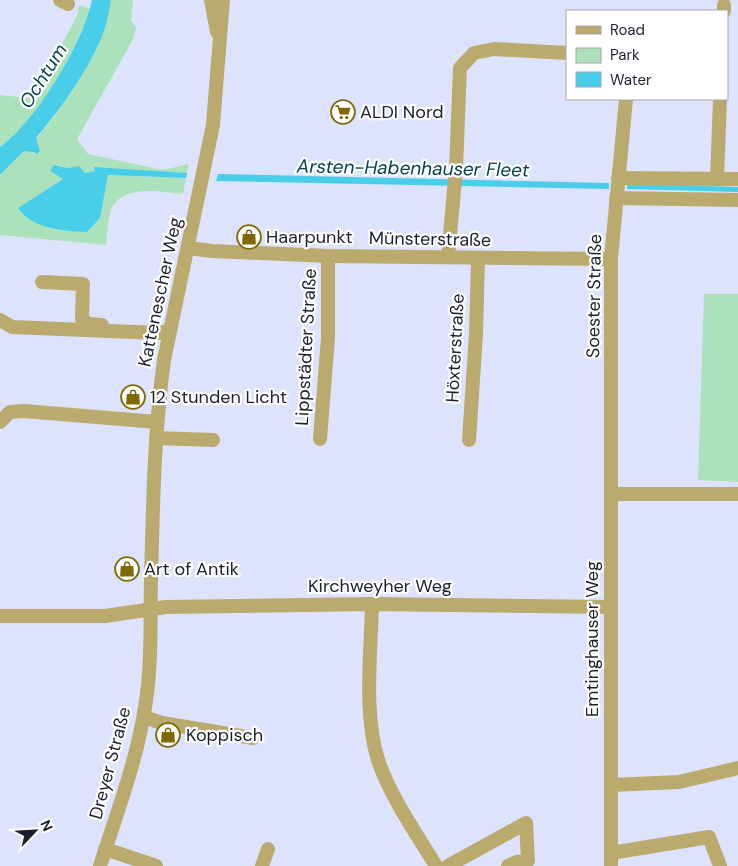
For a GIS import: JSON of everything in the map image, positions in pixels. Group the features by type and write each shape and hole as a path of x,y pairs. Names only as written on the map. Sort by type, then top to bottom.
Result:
{"street":[{"name":"Kattenescher Weg","path":"211,0 219,42"},
{"name":"Kattenescher Weg","path":"150,609 156,438 164,360 213,125 223,0"},
{"path":"448,257 455,178 460,68 474,53 501,48 566,53"},
{"name":"Soester Straße","path":"612,494 611,260 626,100"},
{"path":"718,179 720,100"},
{"path":"618,178 738,179"},
{"path":"616,198 738,200"},
{"name":"Münsterstraße","path":"188,248 212,251 328,256 611,260"},
{"name":"Lippstädter Straße","path":"320,439 328,338 328,256"},
{"name":"Höxterstraße","path":"469,440 476,334 478,258"},
{"path":"42,282 83,284 82,319 88,324 159,327 170,331"},
{"path":"0,320 12,327 158,333 170,331"},
{"path":"0,422 10,412 24,411 157,422"},
{"path":"156,438 213,440"},
{"path":"612,494 738,494"},
{"name":"Emtinghauser Weg","path":"611,859 610,607 612,494"},
{"name":"Kirchweyher Weg","path":"150,609 166,607 535,600 610,607"},
{"path":"372,604 370,713 379,762 398,802 436,866"},
{"path":"0,616 105,616 150,609"},
{"name":"Dreyer Straße","path":"100,866 134,758 144,717 150,656 150,609"},
{"path":"144,717 162,723 253,738"},
{"path":"611,785 679,782 738,768"},
{"path":"448,866 526,823 528,861 517,862 508,866"},
{"path":"611,859 709,837 720,866"},
{"path":"106,849 156,866"},
{"path":"262,866 268,849"}],"green space":[{"path":"111,0 133,0 131,20 136,28 132,41 77,139 88,154 163,170 189,164 187,173 95,168 95,171 85,173 78,166 67,168 58,165 57,175 63,179 18,208 105,190 108,175 186,178 183,194 147,191 121,197 110,212 106,245 0,235 0,175 24,151 39,151 36,139 57,112 103,34"},
{"path":"79,5 91,9 65,66 30,119 0,147 0,95 29,98 40,86 78,14"},
{"path":"704,294 738,294 738,482 698,480"}],"water":[{"path":"92,0 111,0 103,34 90,62 64,102 36,138 40,151 37,154 24,151 0,175 0,147 14,135 43,101 79,38"},
{"path":"54,165 67,168 79,166 85,173 95,171 94,167 187,173 186,178 108,175 100,218 87,232 78,232 40,225 24,215 18,208 63,179 50,171"},
{"path":"218,174 609,183 609,189 216,181"},
{"path":"627,183 738,187 738,192 627,189"}],"place":[{"name":"ALDI Nord","path":"343,112"},
{"name":"Haarpunkt","path":"249,237"},
{"name":"12 Stunden Licht","path":"133,397"},
{"name":"Art of Antik","path":"127,569"},
{"name":"Koppisch","path":"168,735"}],"water label":[{"name":"Ochtum","path":"43,76"},
{"name":"Arsten-Habenhauser Fleet","path":"413,168"}]}
